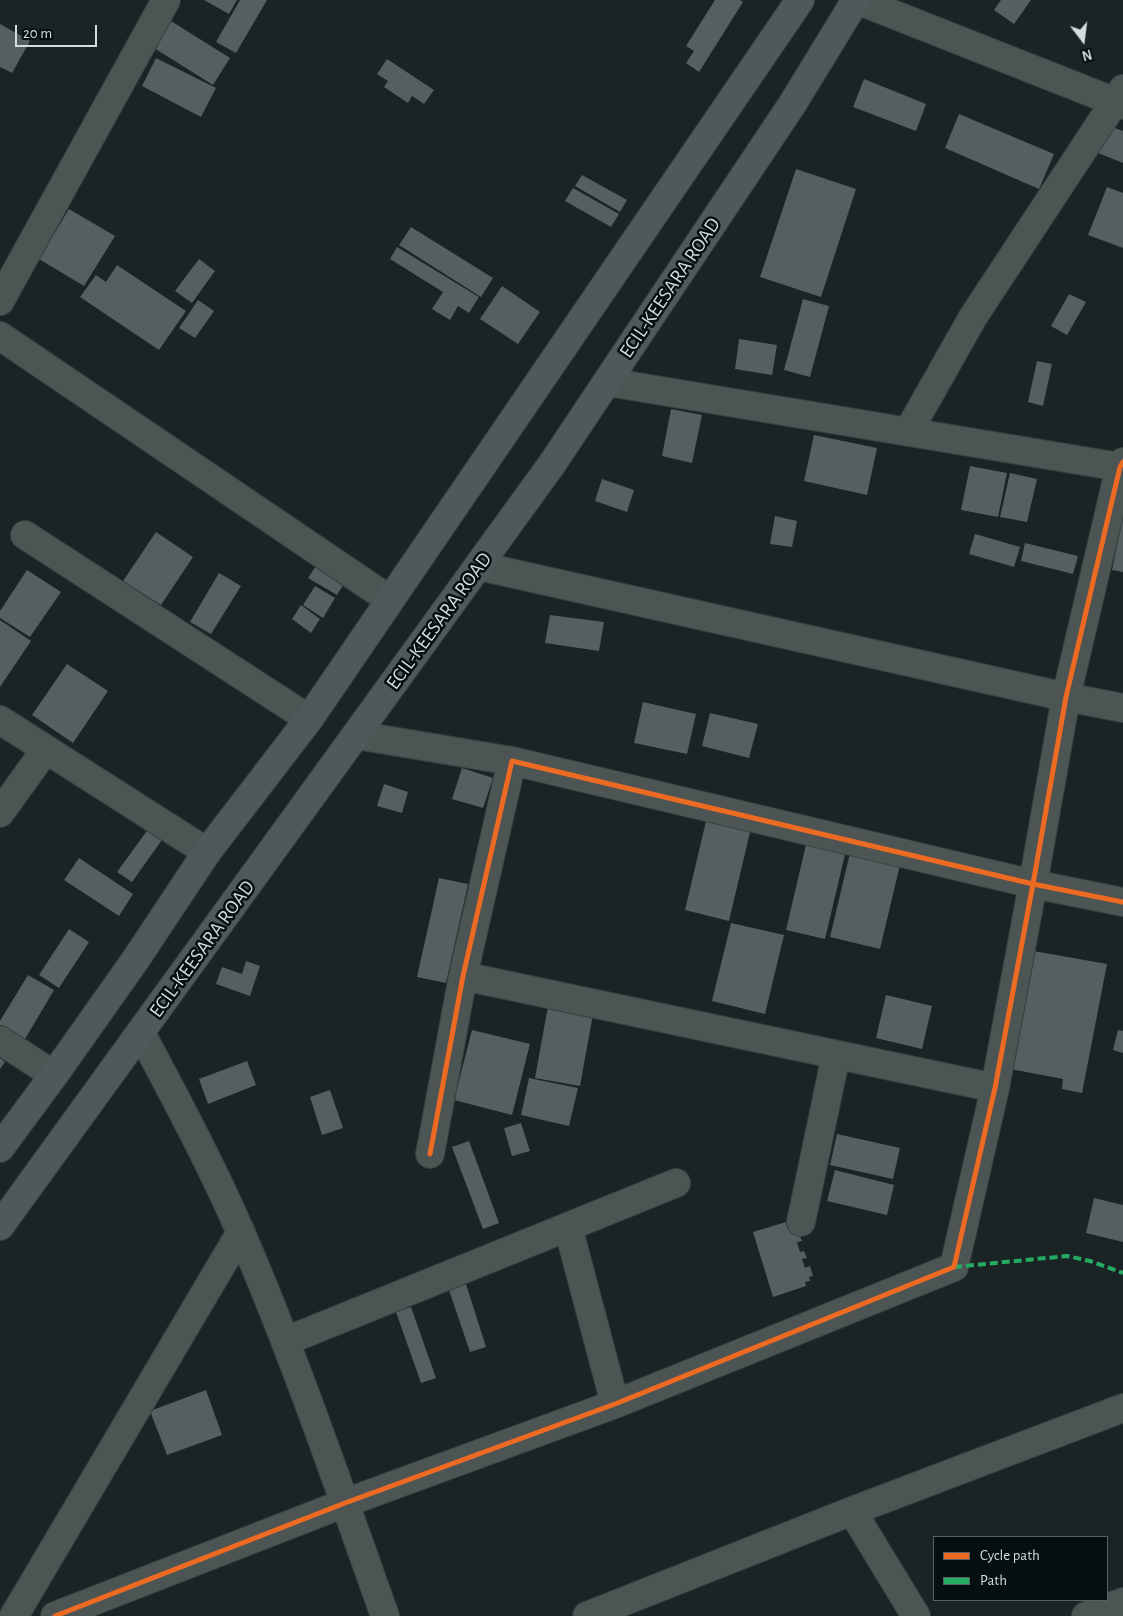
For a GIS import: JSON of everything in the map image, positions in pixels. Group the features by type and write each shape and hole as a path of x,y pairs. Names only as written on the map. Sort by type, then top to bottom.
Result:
{"main road":[{"path":"0,1148 136,959 207,852 309,719 800,0"},
{"name":"ECIL-KEESARA ROAD","path":"0,1226 552,464 792,104 857,0"}],"street":[{"path":"0,301 166,0"},
{"path":"857,0 1120,99 973,317 908,432"},
{"path":"0,336 390,600"},
{"path":"55,1616 345,1503 615,1404 954,1267 995,1088 1066,698 1122,464 908,432 608,382"},
{"path":"25,535 309,719"},
{"path":"479,566 1066,698 1123,708"},
{"path":"0,720 207,852"},
{"path":"356,735 512,761 1033,884 1123,902"},
{"path":"0,812 46,749"},
{"path":"430,1154 463,976 512,761"},
{"path":"463,976 995,1088"},
{"path":"140,1033 198,1140 240,1232 286,1341 385,1616"},
{"path":"0,1040 54,1074"},
{"path":"801,1222 836,1055"},
{"path":"286,1341 676,1183"},
{"path":"568,1227 615,1404"},
{"path":"14,1616 240,1232"},
{"path":"587,1616 852,1511 1123,1408"},
{"path":"852,1511 916,1616"},
{"path":"1086,1616 1123,1602"}],"building":[{"path":"204,0 237,0 229,14"},
{"path":"240,0 267,0 236,53 216,42"},
{"path":"715,0 740,0 743,2 699,72 686,63 694,51 686,46"},
{"path":"1001,0 1031,0 1014,24 994,10"},
{"path":"171,21 230,58 213,85 154,48"},
{"path":"0,24 30,41 12,73 0,67"},
{"path":"156,58 216,88 201,117 142,86"},
{"path":"387,59 434,90 424,104 412,96 408,103 384,87 388,81 377,74"},
{"path":"864,79 926,104 916,131 853,107"},
{"path":"959,114 1054,154 1039,189 945,148"},
{"path":"1110,126 1123,131 1123,163 1098,153"},
{"path":"796,169 856,189 821,297 760,277"},
{"path":"582,175 627,200 620,212 575,186"},
{"path":"1107,187 1123,193 1123,248 1088,235"},
{"path":"573,188 619,214 611,227 565,201"},
{"path":"69,209 115,236 84,286 39,259"},
{"path":"411,227 493,278 481,297 399,245"},
{"path":"397,247 479,297 469,313 458,306 450,320 432,309 443,292 390,259"},
{"path":"199,259 215,271 192,303 175,291"},
{"path":"117,265 186,311 159,350 80,297 96,275 106,282"},
{"path":"502,286 540,312 518,344 480,319"},
{"path":"1069,294 1086,302 1067,335 1051,326"},
{"path":"803,299 829,306 810,377 784,370"},
{"path":"198,300 214,311 195,338 179,328"},
{"path":"739,339 777,345 772,375 735,369"},
{"path":"1037,361 1052,364 1043,406 1028,402"},
{"path":"671,409 702,415 692,463 662,456"},
{"path":"814,435 877,448 867,495 804,481"},
{"path":"970,466 1007,473 998,517 961,510"},
{"path":"1010,473 1037,479 1027,522 1000,517"},
{"path":"602,479 634,490 627,512 595,501"},
{"path":"775,516 797,521 792,547 770,544"},
{"path":"1123,520 1123,572 1112,570"},
{"path":"156,532 193,557 161,605 123,581"},
{"path":"975,534 1020,547 1014,567 969,554"},
{"path":"1025,543 1078,556 1073,574 1021,561"},
{"path":"320,560 348,577 337,595 308,578"},
{"path":"27,570 61,592 30,637 0,618 0,611"},
{"path":"219,573 241,586 211,634 190,622"},
{"path":"315,586 335,598 323,618 303,605"},
{"path":"301,605 320,619 311,633 292,619"},
{"path":"550,615 604,622 599,651 545,643"},
{"path":"0,620 31,641 0,687"},
{"path":"67,664 108,691 73,743 32,715"},
{"path":"643,702 696,714 687,754 634,743"},
{"path":"710,713 758,724 749,758 702,746"},
{"path":"462,768 493,778 483,808 452,799"},
{"path":"384,784 408,792 402,813 377,806"},
{"path":"706,821 750,832 729,921 685,910"},
{"path":"149,828 164,837 132,882 117,872"},
{"path":"808,836 847,846 825,939 786,930"},
{"path":"850,853 900,865 880,949 830,937"},
{"path":"79,858 133,894 119,916 64,880"},
{"path":"439,878 468,884 446,983 417,977"},
{"path":"731,923 784,935 765,1014 712,1001"},
{"path":"69,929 89,942 59,988 39,975"},
{"path":"1028,950 1107,964 1082,1093 1062,1089 1063,1079 1005,1068"},
{"path":"246,961 260,966 250,996 216,984 222,967 242,974"},
{"path":"28,975 54,990 25,1039 0,1025 0,1021"},
{"path":"886,995 932,1006 922,1049 876,1038"},
{"path":"548,1006 593,1014 580,1086 535,1078"},
{"path":"472,1030 530,1044 512,1115 454,1100"},
{"path":"1118,1030 1123,1031 1123,1053 1113,1050"},
{"path":"0,1058 5,1062 0,1069"},
{"path":"247,1061 256,1085 208,1104 199,1079"},
{"path":"529,1078 578,1088 569,1126 521,1115"},
{"path":"330,1090 343,1128 322,1135 310,1097"},
{"path":"521,1123 530,1151 512,1156 504,1128"},
{"path":"837,1134 900,1148 893,1179 830,1165"},
{"path":"469,1141 499,1223 483,1229 452,1147"},
{"path":"835,1170 894,1185 887,1215 827,1201"},
{"path":"1094,1198 1123,1205 1123,1242 1086,1233"},
{"path":"786,1222 788,1230 793,1228 796,1235 799,1233 802,1241 797,1242 800,1252 804,1251 807,1258 802,1259 805,1268 810,1266 813,1276 809,1277 810,1281 805,1282 806,1286 773,1297 753,1232"},
{"path":"466,1284 486,1347 470,1352 449,1290"},
{"path":"411,1307 436,1378 421,1383 396,1312"},
{"path":"206,1390 222,1435 167,1455 150,1411"}],"marked path":[{"path":"954,1267 1067,1256 1090,1261 1123,1273"}],"cycle path":[{"path":"55,1616 345,1503 615,1404 954,1267 995,1088 1066,697 1120,467 1123,462"},
{"path":"430,1154 463,976 512,761 1033,884 1123,902"}]}
